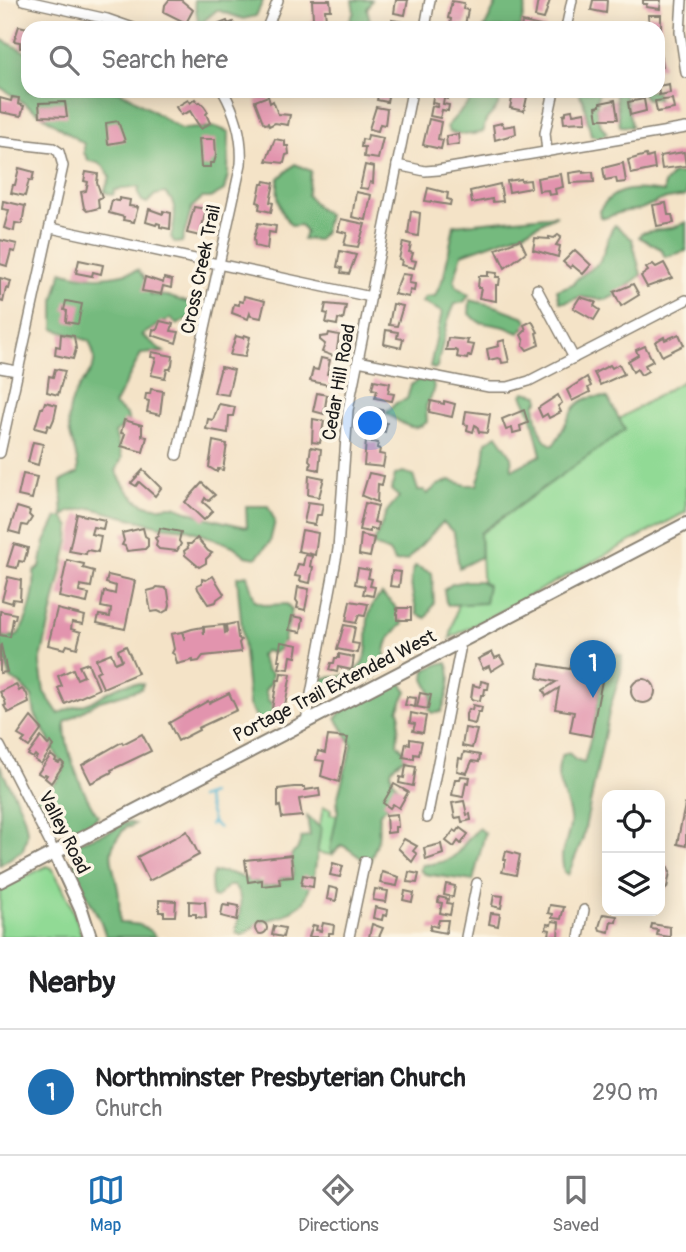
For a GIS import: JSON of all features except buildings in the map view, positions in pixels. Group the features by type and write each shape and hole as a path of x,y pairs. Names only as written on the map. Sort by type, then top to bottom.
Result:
{"main road":[{"name":"Portage Trail Extended West","path":"0,881 686,524"},
{"name":"Valley Road","path":"54,851 81,909 90,937"}],"street":[{"path":"23,0 113,21"},
{"path":"270,21 278,0"},
{"path":"426,21 430,0"},
{"path":"568,21 572,0"},
{"path":"682,0 680,32 686,74"},
{"name":"Cross Creek Trail","path":"177,456 241,158 236,118 226,98"},
{"name":"Cedar Hill Road","path":"306,721 338,549 343,511 345,429 411,98"},
{"path":"547,152 545,133 552,98"},
{"path":"397,165 425,171 438,170 686,128"},
{"path":"0,142 47,147 59,152 63,166 0,453"},
{"path":"51,228 371,297"},
{"path":"537,289 574,358"},
{"path":"358,361 502,388 529,381 686,300"},
{"path":"0,368 17,371"},
{"path":"427,818 460,650 456,643"},
{"name":"Valley Road","path":"0,746 54,851"},
{"path":"349,937 365,861"},
{"path":"466,937 477,883"},
{"path":"579,937 584,910"}],"green space":[{"path":"194,0 263,0 256,16 243,19 217,10 204,21 198,21"},
{"path":"352,0 372,0 367,9 370,21 350,21 354,12"},
{"path":"498,0 527,0 522,21 488,21"},
{"path":"0,39 21,50 21,98 132,98 181,129 216,127 229,132 228,175 224,190 210,198 202,198 192,207 182,242 175,243 171,237 175,219 174,207 165,193 155,195 147,203 142,201 138,194 139,187 115,190 113,195 104,192 110,178 102,166 89,161 84,153 84,144 0,87"},
{"path":"473,98 500,98 486,121 484,131 475,134 449,132 447,126"},
{"path":"582,98 598,98 597,114 607,133 599,138 591,135"},
{"path":"616,98 625,98 632,127 620,126"},
{"path":"295,164 311,171 307,195 328,215 324,232 318,240 303,239 306,232 300,225 292,226 279,204 279,178"},
{"path":"673,174 686,174 686,196 661,200 641,209 605,218 600,217 599,211 612,196 636,189 664,192 664,184"},
{"path":"557,215 524,232 462,254 454,280 457,287 469,295 464,302 455,304 448,320 437,367 430,367 442,312 422,302 425,297 435,296 444,276 454,225"},
{"path":"686,222 686,251 665,257 661,249 639,237 641,233 675,227"},
{"path":"615,225 632,239 641,275 606,300 580,297 560,302 557,290 573,284 599,262"},
{"path":"138,270 151,295 167,296 192,304 195,314 177,325 171,318 142,335 164,352 141,354 114,405 127,415 129,423 115,433 122,458 116,471 136,500 149,506 174,506 211,519 247,527 246,506 268,506 275,521 270,542 256,558 246,556 233,546 187,529 160,526 91,508 69,512 63,517 61,481 78,473 68,424 71,404 94,361 89,341 54,329 54,300 62,271 100,277"},
{"path":"470,300 525,317 528,324 519,333 479,322 469,314"},
{"path":"686,379 686,512 450,638 460,593 483,595 480,534 624,430 619,419"},
{"path":"419,380 433,381 434,391 426,406 427,422 422,426 411,427 386,413 396,403 407,399 411,385"},
{"path":"524,392 539,395 535,404 539,428 544,439 553,445 572,411 585,399 608,398 625,430 480,533 481,557 459,568 454,533 443,522 407,560 395,562 389,552 373,545 387,511 399,497 391,490 395,475 403,472 413,475 418,490 424,490 427,494 450,480 477,485 484,462 486,442 497,435 511,455 512,470 541,455 531,414 522,395"},
{"path":"57,517 63,517 70,527 69,540 40,663 44,692 59,714 91,702 122,685 143,684 141,689 100,701 65,722 68,745 76,771 98,816 83,827 70,824 38,808 36,796 53,786 64,769 35,714 32,697 11,679 0,642 3,636 17,636 21,629 31,605 34,571 40,567 45,542"},
{"path":"415,566 432,573 434,603 426,618 417,614 413,596 411,584"},
{"path":"247,575 255,601 266,605 287,604 292,610 282,647 274,653 265,651 260,656 267,670 272,673 271,683 265,690 268,700 282,712 279,719 258,730 257,719 249,705 237,577"},
{"path":"480,581 488,585 485,603 448,605 444,590 452,584"},
{"path":"382,594 394,605 403,624 388,642 381,673 353,686 322,693 319,685 322,678 345,675 358,668 365,658 368,618 372,605"},
{"path":"615,654 622,655 621,672 610,708 583,838 568,875 564,872 562,856 570,818 559,780 559,765 562,755 569,753 575,760 584,763 604,665"},
{"path":"447,663 449,669 449,688 441,712 432,713 429,710 432,696 424,679 425,670"},
{"path":"400,682 407,691 398,710 397,744 403,750 405,758 391,770 392,778 398,787 392,805 380,815 378,839 370,862 341,845 333,854 330,849 338,810 337,800 352,745 336,718 349,701"},
{"path":"0,765 20,807 27,833 23,850 0,865"},
{"path":"323,807 331,809 330,814 340,816 332,855 315,852"},
{"path":"307,816 321,828 314,876 304,902 283,916 261,922 242,935 236,932 240,908 238,891 234,886 228,886 216,898 212,897 213,873 227,872 262,883 263,886 280,884 279,878 293,877 291,855 297,850 302,837 310,836"},
{"path":"120,824 135,824 127,826 119,835 111,856 119,893 120,923 144,927 156,937 106,937 77,877 73,852 81,841 114,830"},
{"path":"479,828 485,833 473,881 425,874 420,870 422,865 452,858"},
{"path":"47,866 52,868 65,893 82,937 0,937 0,889"}],"waterway":[{"path":"199,798 211,794"},
{"path":"205,796 213,821 210,825"},
{"path":"212,822 219,828"}],"place":[{"name":"Northminster Presbyterian Church","path":"593,698"}]}
